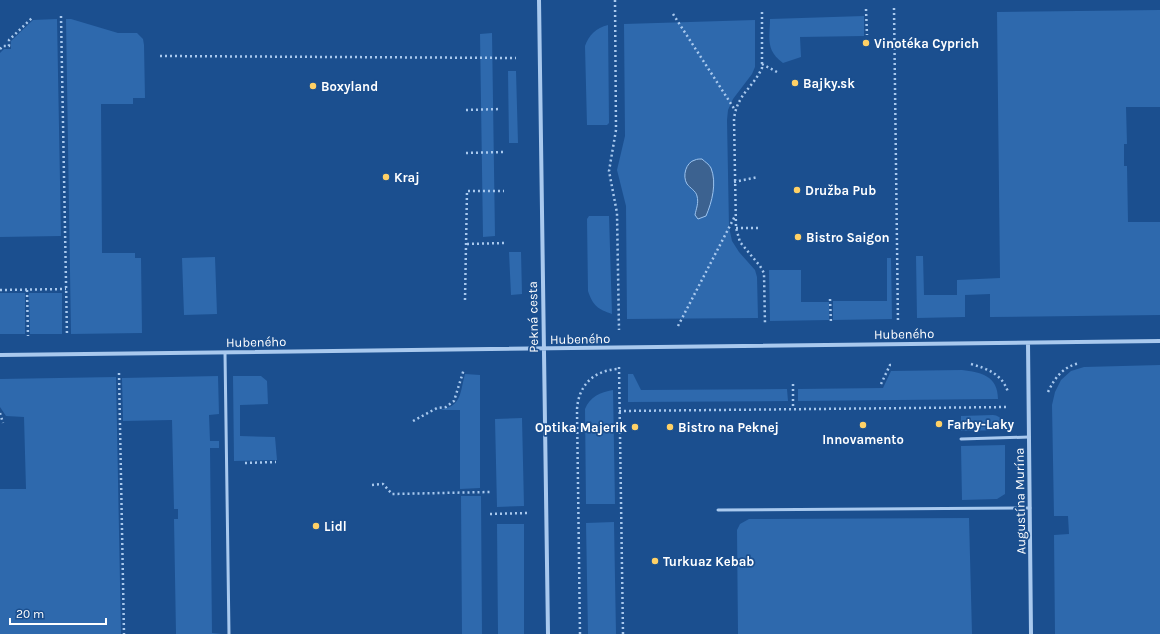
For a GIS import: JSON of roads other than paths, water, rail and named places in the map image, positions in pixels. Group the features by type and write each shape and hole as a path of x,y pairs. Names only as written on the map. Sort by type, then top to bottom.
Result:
{"street":[{"name":"Pekná cesta","path":"539,0 548,634"},
{"name":"Hubeného","path":"0,355 1160,341"},
{"name":"Augustína Murína","path":"1028,343 1031,634"}],"lane":[{"path":"225,353 229,634"},
{"path":"961,439 1029,437"},
{"path":"718,510 1030,508"}],"place":[{"name":"Vinotéka Cyprich","path":"866,43"},
{"name":"Bajky.sk","path":"795,83"},
{"name":"Boxyland","path":"313,86"},
{"name":"Kraj","path":"386,177"},
{"name":"Družba Pub","path":"797,190"},
{"name":"Bistro Saigon","path":"798,237"},
{"name":"Farby-Laky","path":"939,424"},
{"name":"Innovamento","path":"863,425"},
{"name":"Optika Majerik","path":"635,427"},
{"name":"Bistro na Peknej","path":"670,427"},
{"name":"Lidl","path":"316,526"},
{"name":"Turkuaz Kebab","path":"655,561"}]}
